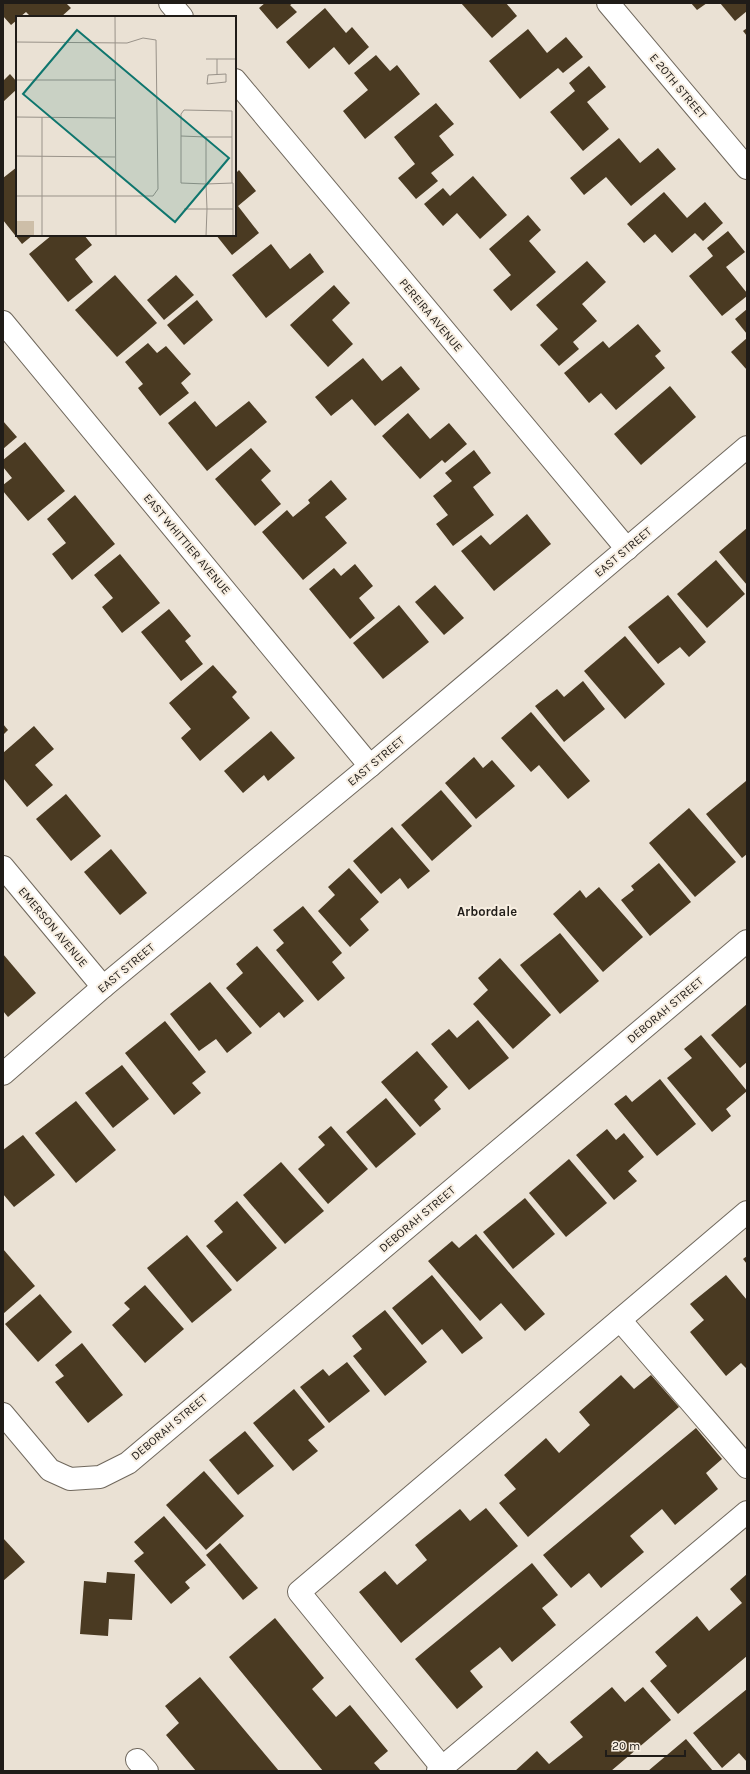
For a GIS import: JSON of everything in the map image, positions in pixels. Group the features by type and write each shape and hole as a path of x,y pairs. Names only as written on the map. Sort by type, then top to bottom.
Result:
{"street":[{"path":"170,3 181,16"},
{"name":"E 20TH STREET","path":"608,3 747,168"},
{"name":"PEREIRA AVENUE","path":"236,81 627,549"},
{"name":"EAST WHITTIER AVENUE","path":"3,322 370,766"},
{"name":"EAST STREET","path":"3,1074 103,988 370,766 747,447"},
{"name":"EMERSON AVENUE","path":"3,867 103,988"},
{"name":"DEBORAH STREET","path":"3,1414 50,1470 70,1479 79,1480 100,1477 128,1462 747,941"},
{"path":"747,1212 299,1592 442,1770 747,1512"},
{"path":"620,1320 747,1467"}],"building":[{"path":"3,3 66,3 71,8 62,16 30,16 26,12 21,16 16,16 16,21 11,25 3,16"},
{"path":"265,3 293,3 290,5 297,12 277,29 259,8"},
{"path":"461,3 506,3 517,16 492,38"},
{"path":"691,3 707,3 697,10"},
{"path":"720,3 747,3 747,11 735,21"},
{"path":"325,8 346,33 352,27 369,47 349,65 334,47 309,69 286,42"},
{"path":"747,28 747,36 743,31"},
{"path":"528,29 547,53 566,37 583,57 563,73 558,68 520,99 489,61"},
{"path":"376,55 390,71 397,65 420,94 365,139 343,111 368,90 354,73"},
{"path":"589,66 606,87 587,102 609,129 583,151 550,112 575,91 569,83"},
{"path":"10,74 16,81 16,90 3,102 3,81"},
{"path":"436,103 454,124 439,136 454,155 431,173 438,181 416,199 398,178 415,164 394,137"},
{"path":"619,138 640,163 658,148 676,169 631,206 606,177 584,195 570,178"},
{"path":"16,168 16,236 32,236 22,244 3,220 3,178"},
{"path":"239,170 256,191 238,206 259,233 232,255 217,236 236,236 236,173"},
{"path":"473,176 507,215 480,239 457,213 443,226 424,204 443,188 450,196"},
{"path":"664,192 687,218 705,202 723,223 703,241 695,233 672,253 655,234 644,243 627,224"},
{"path":"528,215 541,230 529,241 556,272 511,311 493,290 511,275 489,249"},
{"path":"728,231 745,252 726,267 747,293 747,296 722,316 689,276 713,256 707,248"},
{"path":"51,236 85,236 92,245 75,259 93,282 68,302 29,254"},
{"path":"271,244 290,269 310,253 324,272 266,318 232,275"},
{"path":"587,261 606,282 582,304 597,321 573,342 579,349 559,366 540,345 558,329 536,305"},
{"path":"115,275 157,323 117,357 75,310"},
{"path":"176,275 194,295 164,320 147,300"},
{"path":"334,285 350,303 332,320 353,344 328,367 290,325"},
{"path":"197,300 213,320 184,345 167,325"},
{"path":"747,309 747,334 735,319"},
{"path":"638,324 661,351 655,356 665,368 616,410 601,393 589,403 564,373 603,341 609,348"},
{"path":"747,338 747,370 731,352"},
{"path":"148,343 157,353 166,346 191,374 181,383 189,393 160,416 138,388 143,384 125,362"},
{"path":"363,358 382,381 401,366 420,389 375,426 352,399 331,416 315,397"},
{"path":"670,386 696,417 641,465 614,434"},
{"path":"195,401 216,427 249,401 267,422 207,471 168,423"},
{"path":"408,413 430,439 449,423 467,444 445,463 442,460 420,479 382,436"},
{"path":"3,421 17,437 3,449"},
{"path":"25,442 65,491 28,521 3,491 3,485 12,478 3,467 3,460"},
{"path":"251,448 271,471 261,480 281,504 255,526 215,479"},
{"path":"474,450 491,473 473,487 494,515 453,546 436,524 448,515 433,496 452,481 445,473"},
{"path":"331,480 347,499 325,517 347,543 303,580 262,532 287,510 293,517 310,503 308,500"},
{"path":"75,495 115,544 72,580 52,554 66,543 47,519"},
{"path":"527,514 551,544 494,591 461,551 481,535 490,545"},
{"path":"747,528 747,585 719,552"},
{"path":"120,554 160,603 122,633 102,607 113,598 94,575"},
{"path":"716,560 745,594 707,628 677,594"},
{"path":"355,564 373,586 359,598 375,618 350,639 309,589 334,568 341,576"},
{"path":"435,585 464,618 444,635 415,602"},
{"path":"668,595 706,642 689,657 680,647 658,664 628,627"},
{"path":"399,605 429,642 383,679 353,643"},
{"path":"169,609 191,636 185,641 203,664 181,681 141,632"},
{"path":"625,636 665,684 625,719 584,671"},
{"path":"213,665 237,692 232,697 250,718 200,761 181,738 191,729 169,703"},
{"path":"583,681 605,709 564,742 535,706 557,689 564,697"},
{"path":"531,712 590,781 568,799 539,765 531,772 501,738"},
{"path":"3,724 8,730 3,735"},
{"path":"34,726 54,749 35,765 53,785 27,807 3,778 3,753"},
{"path":"271,731 295,758 268,781 264,775 243,793 224,771"},
{"path":"474,757 483,768 492,760 515,786 476,819 445,783"},
{"path":"746,781 747,854 742,858 706,814"},
{"path":"441,790 472,826 432,861 401,825"},
{"path":"66,794 101,836 71,861 36,819"},
{"path":"689,808 736,862 695,897 649,843"},
{"path":"392,827 430,871 408,889 400,878 381,894 353,861"},
{"path":"111,849 147,893 120,915 84,872"},
{"path":"659,863 691,902 650,936 621,900 634,890 631,886"},
{"path":"349,868 379,902 360,919 369,930 350,947 318,911 335,895 328,887"},
{"path":"599,887 643,937 603,972 553,914 580,890 586,898"},
{"path":"303,906 342,953 332,962 345,978 318,1001 276,950 284,943 273,930"},
{"path":"560,933 599,981 560,1014 520,965"},
{"path":"257,946 304,1001 284,1018 279,1012 260,1028 226,988 243,973 236,964"},
{"path":"3,954 36,993 8,1017 3,1011"},
{"path":"500,958 551,1015 513,1049 473,1004 488,990 478,978"},
{"path":"210,982 252,1033 227,1053 216,1039 199,1051 170,1014"},
{"path":"747,1004 747,1062 740,1068 711,1035"},
{"path":"478,1020 509,1058 469,1090 431,1044 449,1029 457,1038"},
{"path":"165,1021 206,1072 192,1083 201,1093 174,1115 125,1053"},
{"path":"701,1035 747,1091 726,1109 731,1116 712,1132 667,1078 692,1058 684,1049"},
{"path":"417,1051 448,1087 434,1100 441,1109 420,1127 381,1082"},
{"path":"122,1065 149,1099 113,1128 85,1093"},
{"path":"660,1079 696,1124 657,1156 614,1104 626,1095 632,1102"},
{"path":"386,1098 416,1134 376,1168 346,1132"},
{"path":"76,1101 116,1150 76,1183 35,1133"},
{"path":"331,1126 368,1169 328,1204 298,1169 325,1145 318,1137"},
{"path":"607,1129 616,1140 624,1133 644,1157 628,1171 637,1181 614,1200 576,1155"},
{"path":"23,1135 55,1175 14,1207 3,1194 3,1150"},
{"path":"569,1159 607,1203 566,1237 529,1193"},
{"path":"281,1162 324,1211 285,1244 243,1195"},
{"path":"525,1198 555,1234 513,1269 483,1232"},
{"path":"237,1201 277,1248 237,1282 206,1246 223,1232 214,1221"},
{"path":"476,1234 545,1314 525,1331 501,1303 480,1321 428,1261 452,1241 459,1248"},
{"path":"187,1235 232,1290 192,1323 147,1268"},
{"path":"3,1249 35,1286 3,1314"},
{"path":"747,1256 747,1264 743,1259"},
{"path":"432,1275 483,1338 462,1354 442,1329 422,1345 392,1308"},
{"path":"726,1275 747,1300 747,1369 741,1363 726,1376 690,1332 704,1320 690,1304"},
{"path":"145,1285 184,1329 145,1363 112,1325 130,1309 124,1303"},
{"path":"40,1294 72,1332 38,1362 5,1324"},
{"path":"385,1310 427,1362 385,1396 353,1356 362,1349 352,1336"},
{"path":"82,1343 123,1395 88,1423 55,1382 64,1376 55,1365"},
{"path":"347,1362 370,1391 329,1423 300,1387 323,1369 329,1376"},
{"path":"621,1375 634,1389 651,1375 679,1407 528,1537 499,1503 516,1489 504,1475 546,1438 559,1453 590,1425 579,1412"},
{"path":"294,1389 325,1427 308,1440 318,1451 293,1471 253,1423"},
{"path":"696,1428 722,1459 706,1473 718,1489 675,1525 662,1509 630,1536 644,1552 601,1588 589,1573 571,1588 543,1555"},
{"path":"245,1431 274,1466 238,1495 209,1460"},
{"path":"204,1471 244,1516 206,1550 166,1505"},
{"path":"486,1508 518,1546 401,1643 359,1592 385,1571 397,1585 427,1560 415,1545 460,1509 470,1521"},
{"path":"164,1516 206,1565 185,1582 190,1588 171,1604 134,1561 144,1553 134,1542"},
{"path":"3,1538 25,1562 3,1581"},
{"path":"220,1543 258,1588 243,1600 206,1555"},
{"path":"532,1563 558,1595 542,1608 556,1625 512,1662 500,1647 470,1671 483,1687 457,1709 415,1659"},
{"path":"107,1572 135,1574 132,1620 109,1619 108,1636 80,1634 84,1581 106,1583"},
{"path":"747,1574 747,1656 678,1714 650,1681 667,1666 655,1652 697,1616 709,1631 742,1603 730,1589"},
{"path":"275,1618 324,1678 312,1689 336,1717 350,1705 388,1751 374,1763 381,1771 323,1771 229,1657"},
{"path":"200,1677 279,1771 196,1771 166,1735 179,1723 165,1706"},
{"path":"612,1687 625,1702 643,1687 671,1720 611,1771 515,1771 537,1751 549,1764 583,1737 570,1722"},
{"path":"747,1689 747,1762 739,1753 722,1768 693,1733"},
{"path":"686,1739 713,1771 648,1771"}],"district":[{"name":"Arbordale","path":"487,911"}]}
